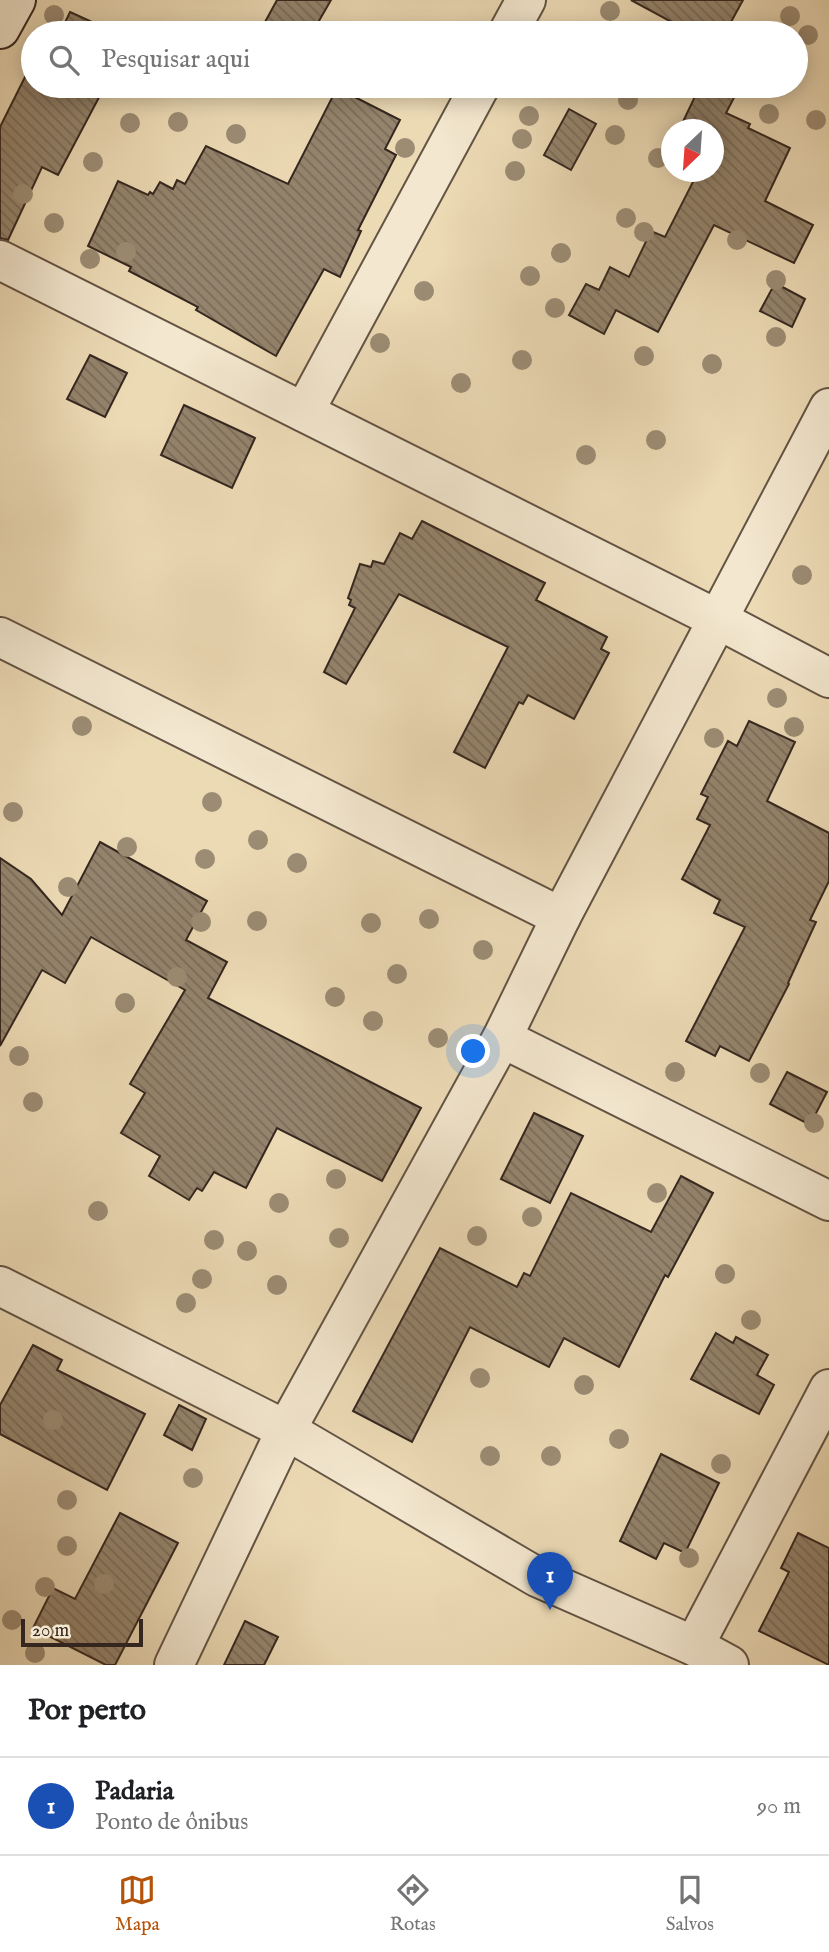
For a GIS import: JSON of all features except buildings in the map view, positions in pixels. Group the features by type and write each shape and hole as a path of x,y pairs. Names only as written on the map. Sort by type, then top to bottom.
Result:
{"street":[{"path":"0,29 16,0"},
{"path":"515,21 526,0"},
{"path":"304,412 474,98"},
{"path":"0,260 719,620 829,678"},
{"path":"174,1665 286,1430 502,1038 561,918 829,408"},
{"path":"0,637 561,918"},
{"path":"502,1038 829,1201"},
{"path":"0,1286 286,1430 537,1577 694,1646 729,1665"},
{"path":"694,1646 829,1389"}],"place":[{"name":"Padaria","path":"550,1610"}]}
